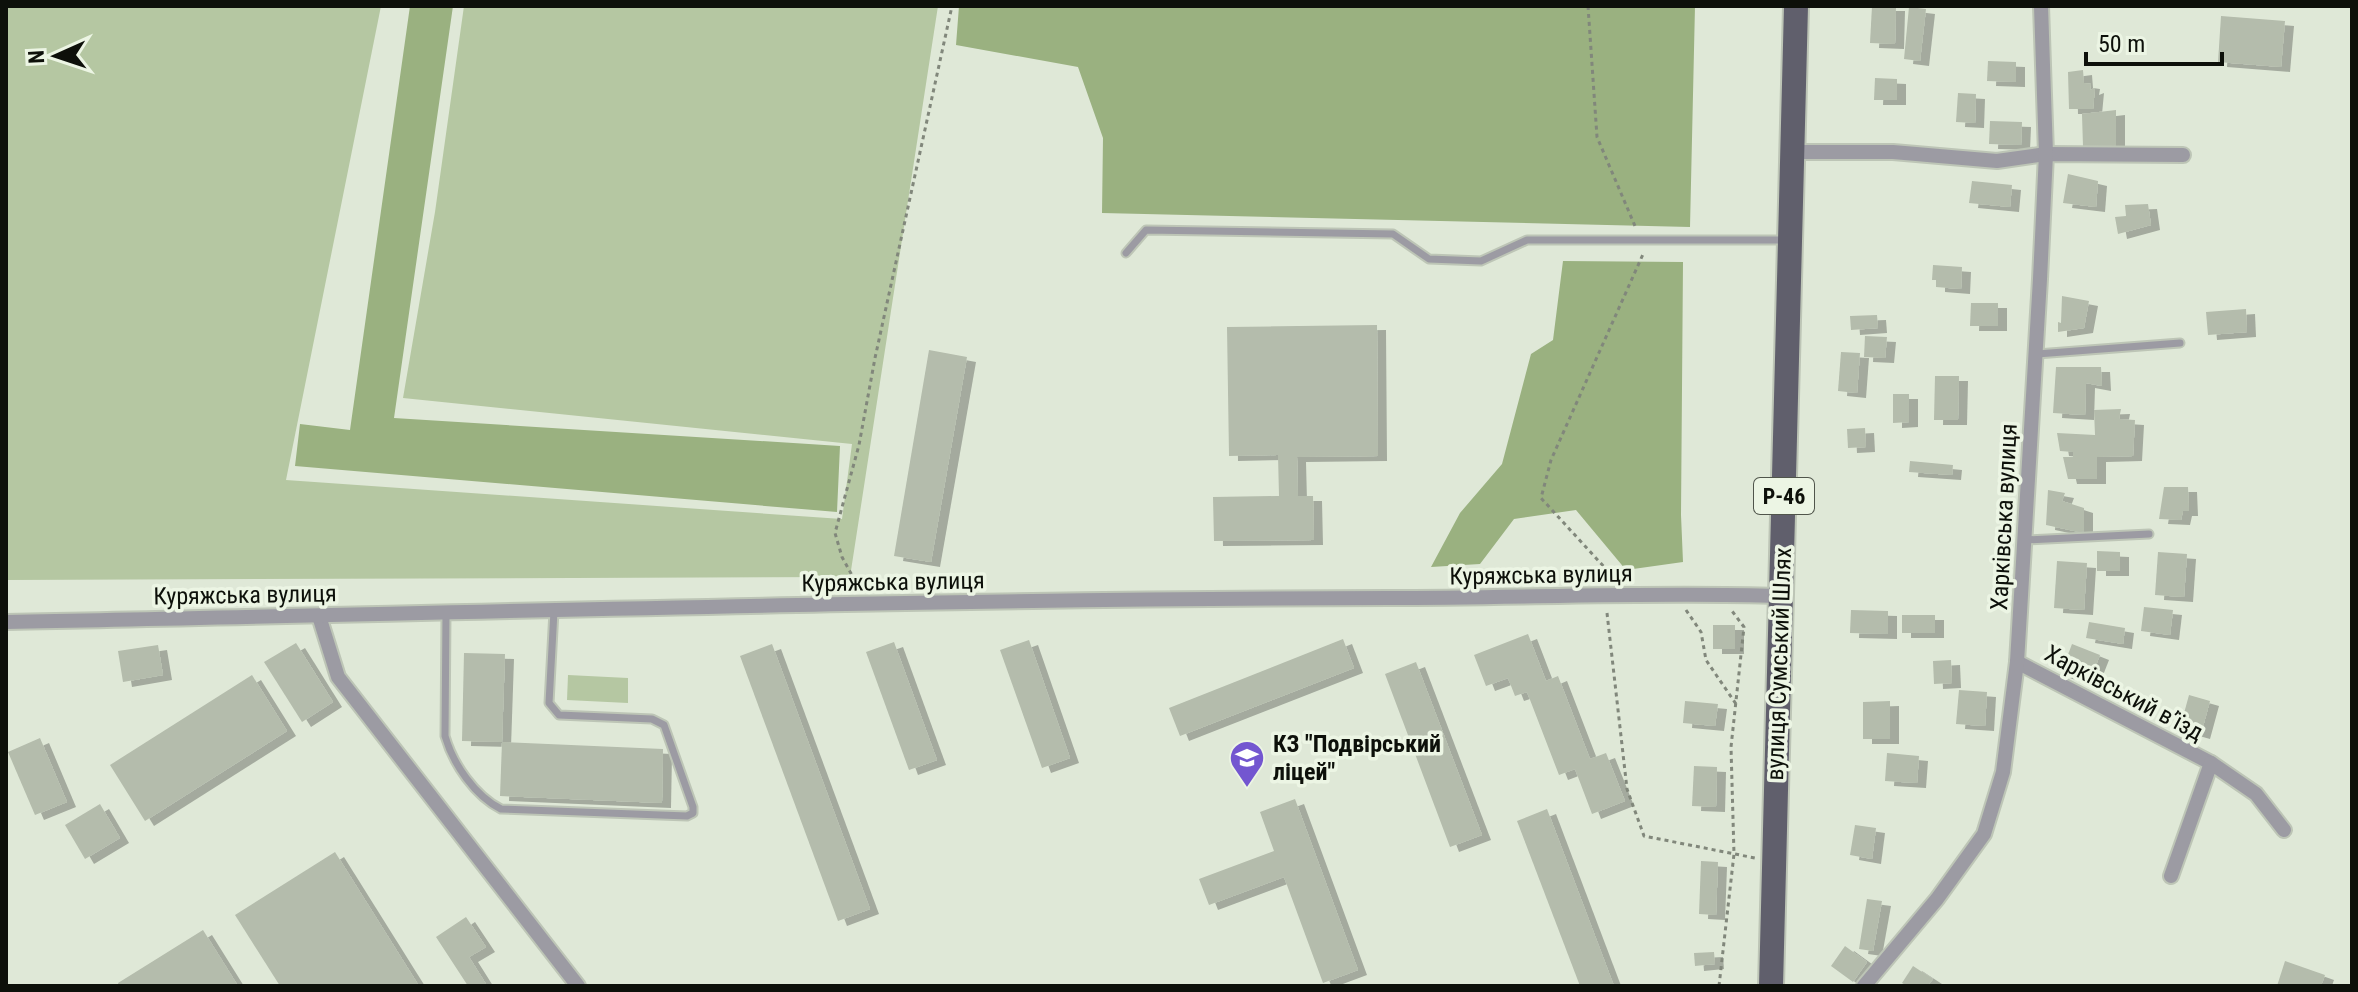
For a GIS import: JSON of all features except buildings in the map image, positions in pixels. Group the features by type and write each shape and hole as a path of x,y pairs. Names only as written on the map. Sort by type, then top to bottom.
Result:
{"main road":[{"name":"вулиця Сумський Шлях","path":"1771,986 1796,6"}],"street":[{"name":"Харківська вулиця","path":"1864,986 1937,899 1984,834 2003,772 2017,662 2046,154 2041,6"},
{"path":"1794,152 1893,152 1997,161 2046,154 2183,155"},
{"name":"Куряжська вулиця","path":"6,622 1107,599 1781,596"},
{"path":"319,616 338,677 578,986"},
{"name":"Харківський в’їзд","path":"2017,662 2211,763 2256,794 2284,830"},
{"name":"Харківський в’їзд","path":"2171,876 2211,763"}],"lane":[{"path":"1126,253 1146,230 1393,234 1429,259 1481,261 1527,240 1790,240"},
{"path":"2034,354 2180,343"},
{"path":"2025,540 2149,534"},
{"path":"446,613 445,736 450,754 487,802 501,809 687,816 693,813 664,725 652,719 559,715 549,703 554,611"}],"path":[{"path":"868,604 842,557 835,533 859,445 952,6"},
{"path":"1588,6 1597,137 1645,250 1551,460 1541,498 1606,569 1605,595 1627,789 1644,836 1773,862"},
{"path":"1719,986 1734,854 1731,747 1744,627 1720,594"},
{"path":"1663,595 1685,608 1701,632 1706,660 1736,704"}],"green space":[{"path":"6,6 381,6 286,480 842,519 852,444 403,398 435,212 464,6 938,6 850,577 6,580"},
{"path":"410,6 453,6 394,418 840,446 837,512 295,466 300,424 350,430"},
{"path":"959,6 1695,6 1690,227 1102,213 1103,138 1078,67 956,45"},
{"path":"1563,261 1683,262 1683,562 1626,570 1576,510 1514,519 1480,564 1431,567 1460,513 1502,464 1531,354 1553,340"},
{"path":"568,675 628,678 628,703 567,700"}],"place":[{"name":"КЗ \"Подвірський ліцей\"","path":"1247,789"}]}
